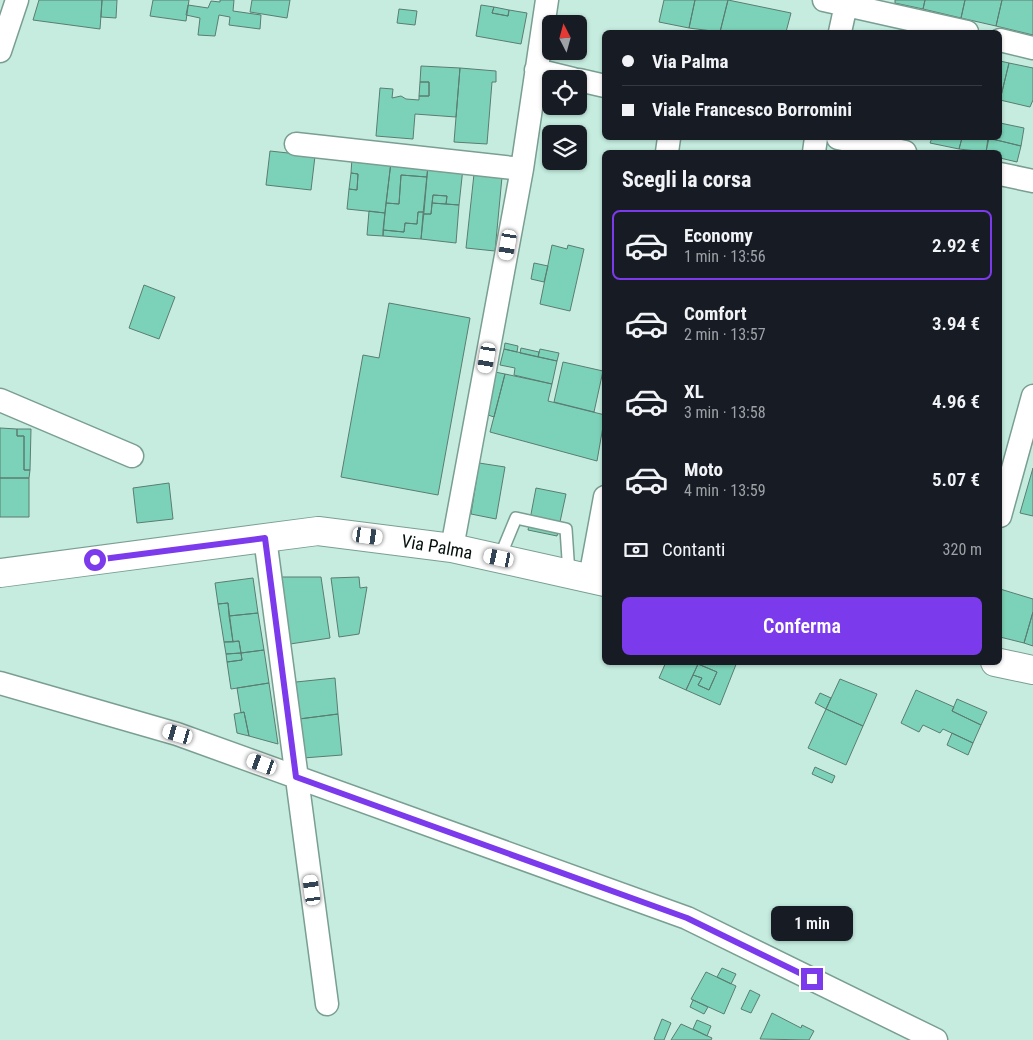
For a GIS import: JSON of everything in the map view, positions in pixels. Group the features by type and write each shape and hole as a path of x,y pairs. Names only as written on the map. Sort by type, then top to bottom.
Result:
{"main road":[{"name":"Via Palma","path":"0,573 318,531 452,548 588,578"},
{"path":"1002,663 1033,670"}],"street":[{"path":"452,548 522,169 546,0"},
{"path":"824,0 846,2 959,30"},
{"path":"840,30 846,2"},
{"path":"0,51 11,6"},
{"path":"1002,40 1033,48"},
{"path":"536,70 542,71"},
{"path":"587,82 602,85"},
{"path":"848,140 895,150"},
{"path":"296,144 522,169"},
{"path":"1002,174 1033,181"},
{"path":"1002,509 1033,396"},
{"path":"0,400 132,456"},
{"path":"588,578 602,511"},
{"path":"265,538 327,1004"},
{"path":"5,683 178,734 687,918 936,1040"}],"lane":[{"path":"499,558 516,518 566,529 588,578"}],"building":[{"path":"39,0 102,0 100,29 33,20"},
{"path":"102,0 117,0 116,18 101,17"},
{"path":"153,0 189,0 186,21 150,16"},
{"path":"220,0 234,0 233,11 261,15 260,29 229,25 230,17 219,15 215,36 198,35 200,18 186,15 188,5 208,8 211,1 220,2"},
{"path":"252,0 290,0 287,18 250,12"},
{"path":"664,0 695,0 689,28 659,22"},
{"path":"695,0 728,0 720,30 689,28"},
{"path":"728,0 791,13 787,30 720,30"},
{"path":"895,0 925,0 923,9 895,3"},
{"path":"925,0 965,0 961,18 923,9"},
{"path":"965,0 1002,0 996,26 961,18"},
{"path":"1002,0 1033,0 1033,35 996,26"},
{"path":"481,5 494,7 492,13 508,16 509,10 527,13 521,44 476,36"},
{"path":"494,7 509,10 508,16 492,13"},
{"path":"399,9 417,11 415,25 397,23"},
{"path":"1002,61 1009,63 1002,92"},
{"path":"1009,63 1033,68 1033,100 1030,107 1002,100 1002,92"},
{"path":"421,66 460,68 456,117 415,114 413,139 376,136 380,88 393,89 392,98 401,96 406,99 419,100 419,96 429,96 429,82 420,82"},
{"path":"460,68 496,71 496,82 492,82 487,144 454,142"},
{"path":"420,82 429,82 429,96 419,96"},
{"path":"1002,123 1024,128 1021,146 996,140 1002,140"},
{"path":"931,140 961,140 959,149 930,143"},
{"path":"961,140 989,140 986,150 959,149"},
{"path":"988,140 996,140 1021,146 1017,162 1002,158 1002,150 986,150"},
{"path":"270,151 315,156 311,190 266,185"},
{"path":"352,158 391,162 385,213 347,209 349,189 357,190 358,174 351,173"},
{"path":"391,162 428,165 427,177 401,175 399,204 386,203"},
{"path":"428,165 463,168 459,205 446,204 447,196 433,195 431,214 423,214"},
{"path":"351,173 358,174 357,190 349,189"},
{"path":"474,174 502,177 495,251 466,248"},
{"path":"401,175 427,177 424,212 418,212 417,224 405,223 404,232 383,230 386,203 399,204"},
{"path":"433,195 447,196 446,204 432,203"},
{"path":"432,203 459,205 456,243 421,239 423,214 431,214"},
{"path":"369,211 385,213 383,236 367,235"},
{"path":"418,212 424,212 421,239 383,236 383,230 404,232 405,223 417,224"},
{"path":"552,245 567,249 568,245 584,249 570,311 540,304"},
{"path":"534,263 548,266 544,282 531,279"},
{"path":"144,285 175,297 159,339 129,328"},
{"path":"389,303 470,318 438,495 341,477 363,355 379,358"},
{"path":"505,343 518,346 517,352 504,349"},
{"path":"521,348 539,352 538,357 520,353"},
{"path":"504,349 557,361 552,384 514,375 515,368 500,365"},
{"path":"540,349 559,353 557,361 538,357"},
{"path":"563,362 602,371 594,412 554,402"},
{"path":"495,372 505,374 494,417 488,415"},
{"path":"505,374 552,384 548,401 602,414 602,432 597,461 490,432"},
{"path":"0,428 17,429 17,436 24,436 24,470 30,470 29,478 0,478"},
{"path":"17,429 31,429 30,470 24,470 24,436 17,436"},
{"path":"479,463 505,467 496,519 471,514"},
{"path":"1033,468 1033,516 1020,513"},
{"path":"0,478 29,478 29,517 0,517"},
{"path":"169,483 173,519 137,523 133,488"},
{"path":"536,488 566,494 557,536 528,530"},
{"path":"281,577 321,577 330,638 290,644"},
{"path":"359,577 360,588 367,587 359,634 339,637 331,578"},
{"path":"253,578 258,613 229,616 228,603 218,604 215,583"},
{"path":"1002,590 1033,599 1033,612 1024,643 1002,638"},
{"path":"228,603 233,642 224,642 218,604"},
{"path":"1033,612 1033,646 1024,643"},
{"path":"258,613 264,650 241,653 239,641 233,642 229,616"},
{"path":"239,641 241,653 226,654 224,642"},
{"path":"264,650 269,683 231,689 227,662 242,660 241,653"},
{"path":"241,653 242,660 227,662 226,654"},
{"path":"665,665 698,665 686,690 659,678"},
{"path":"698,665 717,672 709,690 698,685 702,678 693,675"},
{"path":"700,665 736,665 720,705 686,690 693,675 702,678 698,685 709,690 717,672"},
{"path":"335,678 338,714 299,719 296,682"},
{"path":"840,679 877,694 863,726 826,709"},
{"path":"269,683 278,744 249,736 244,712 241,713 237,688"},
{"path":"916,690 954,707 952,711 981,725 973,743 943,729 940,733 923,725 919,732 901,723"},
{"path":"820,693 831,698 826,709 815,703"},
{"path":"957,699 987,712 981,725 952,711"},
{"path":"826,709 863,726 846,765 808,748"},
{"path":"244,712 249,736 237,733 234,714"},
{"path":"338,714 342,755 303,758 299,719"},
{"path":"952,733 973,743 968,755 947,745"},
{"path":"815,767 835,776 832,783 812,774"},
{"path":"722,968 736,974 731,984 717,977"},
{"path":"706,972 736,986 724,1014 691,999"},
{"path":"750,990 760,995 751,1013 741,1009"},
{"path":"693,1000 708,1007 704,1014 690,1007"},
{"path":"772,1013 801,1028 802,1025 814,1031 809,1040 760,1039"},
{"path":"662,1019 671,1023 664,1040 656,1040 654,1039"},
{"path":"697,1020 711,1026 707,1036 693,1029"},
{"path":"681,1024 712,1038 711,1040 671,1040"}],"route":[{"path":"95,560 265,538 296,777 687,918 812,979"}]}
